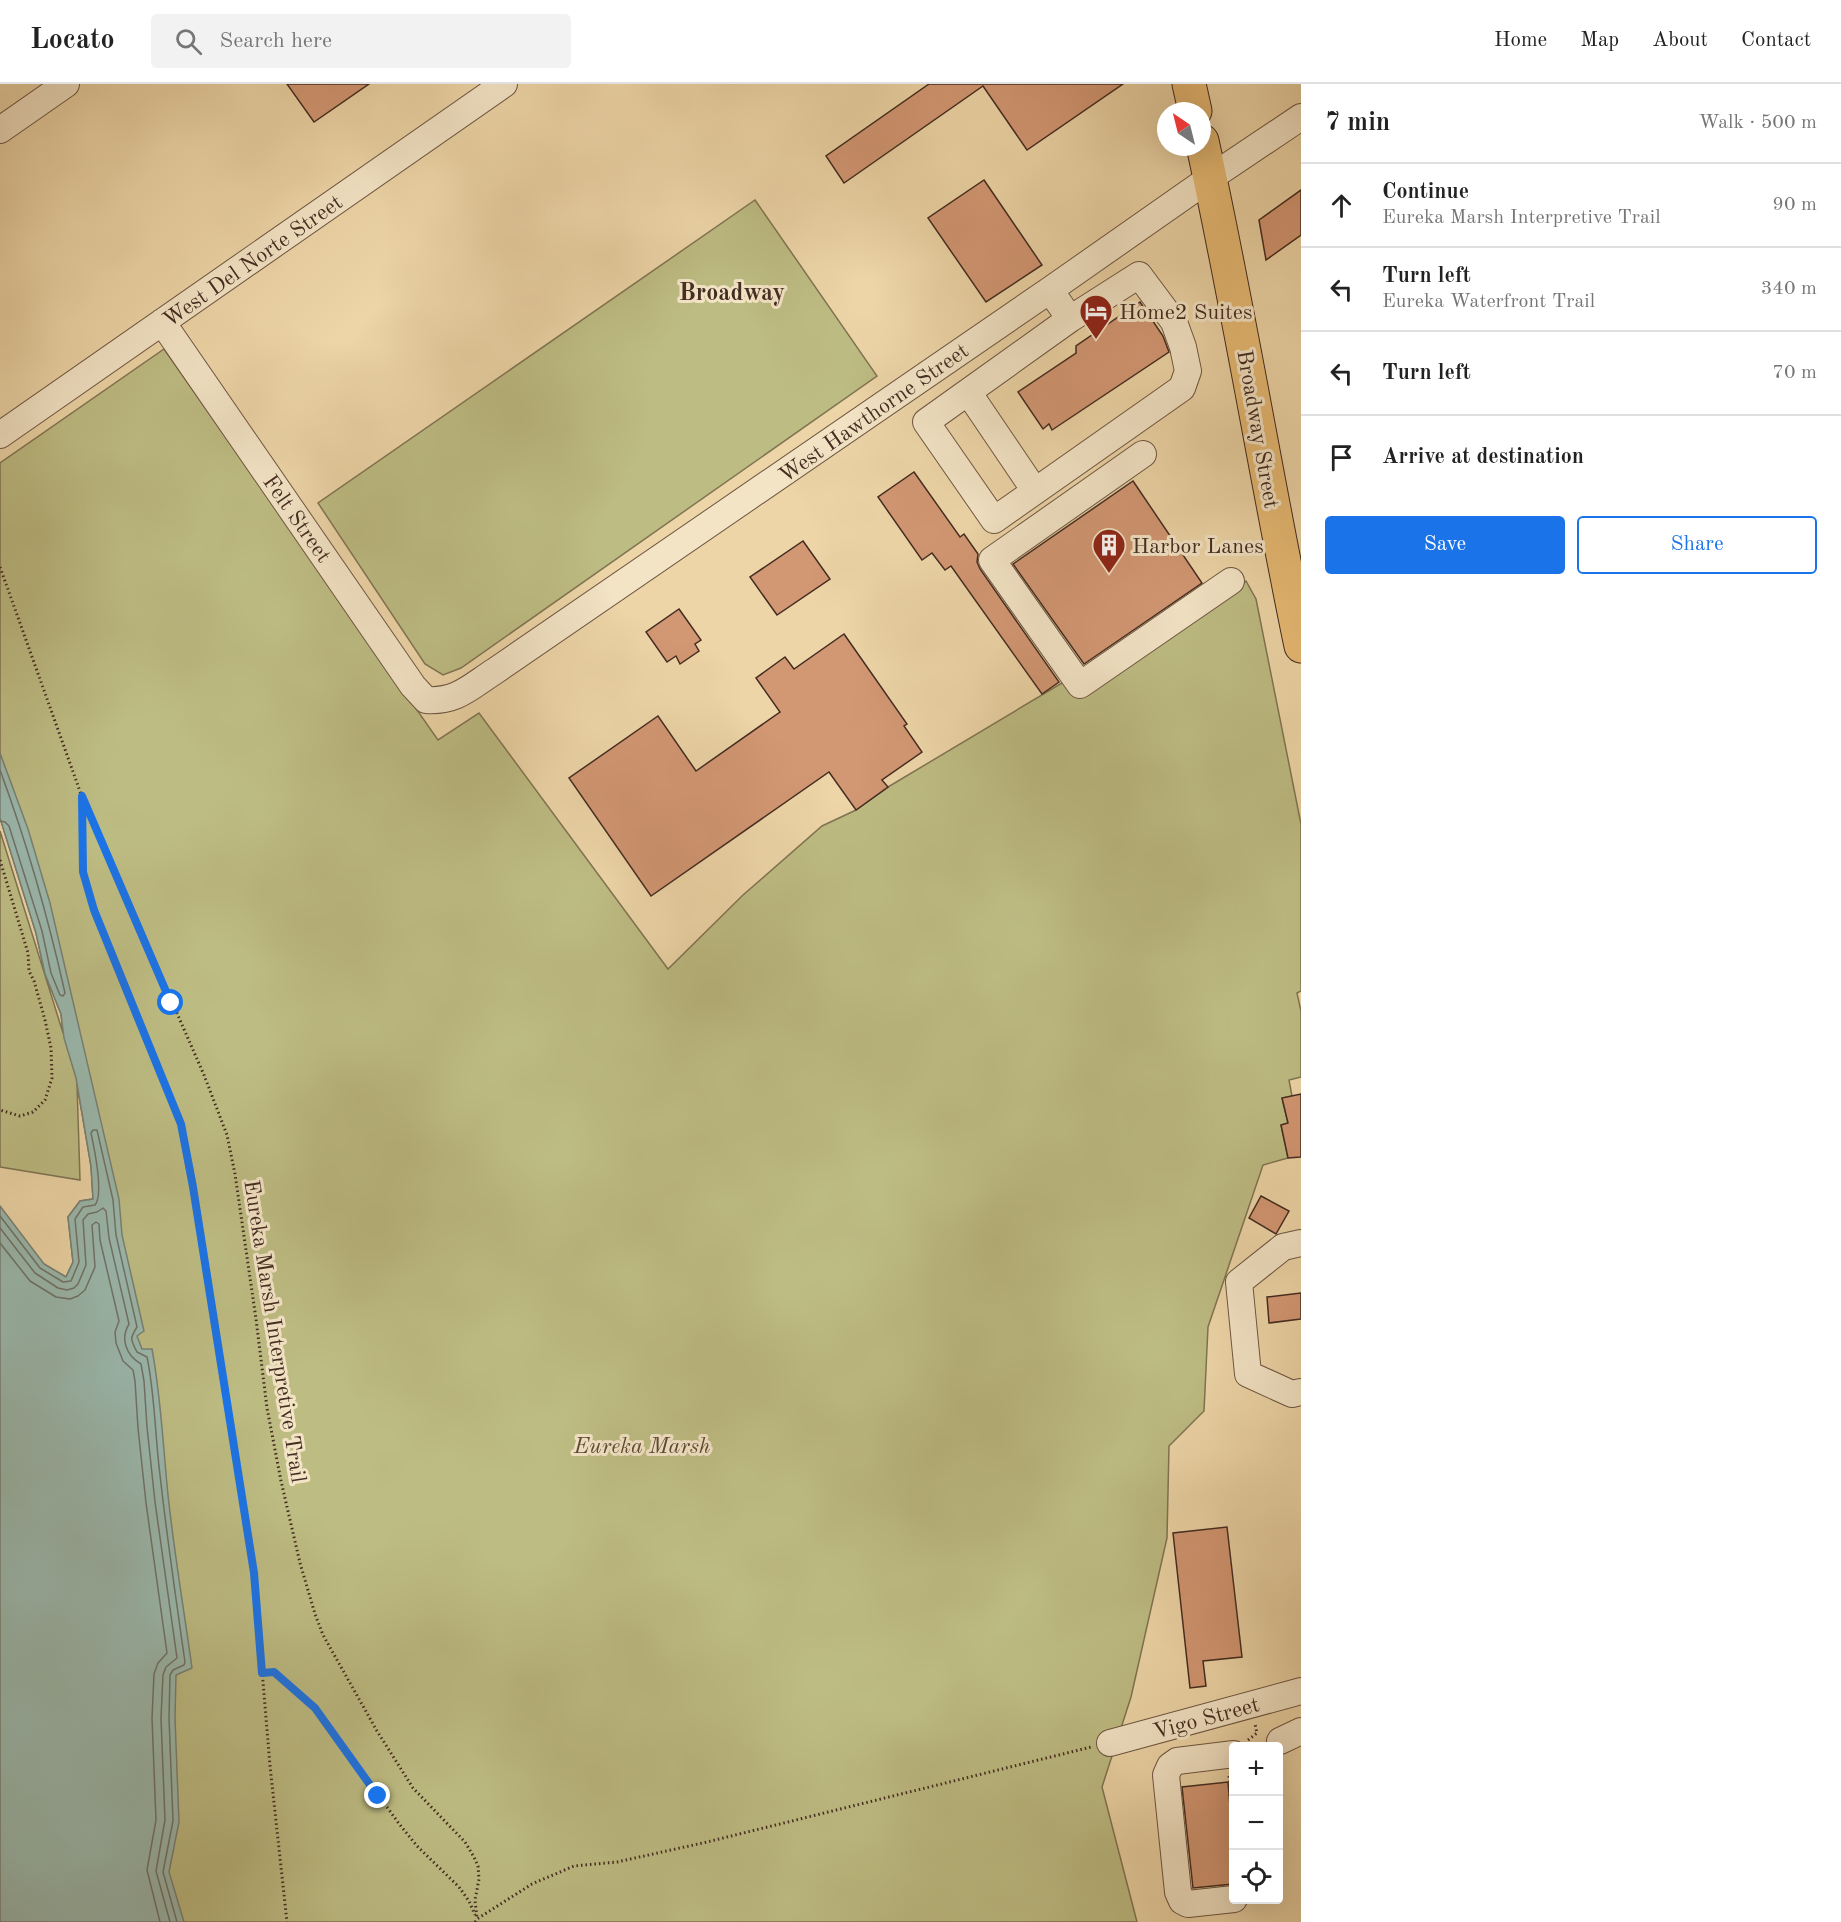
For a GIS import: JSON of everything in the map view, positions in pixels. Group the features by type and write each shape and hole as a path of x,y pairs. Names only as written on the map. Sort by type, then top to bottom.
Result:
{"highway":[{"path":"1189,84 1193,102"},
{"name":"Broadway Street","path":"1205,156 1301,646"}],"street":[{"name":"West Del Norte Street","path":"0,435 504,84"},
{"path":"0,130 55,87"},
{"name":"West Hawthorne Street","path":"442,701 460,694 495,671 1301,117"},
{"path":"1139,275 1174,322 1188,371 1182,388 994,520 926,422 1070,319 1139,275"},
{"path":"1050,290 1070,319"},
{"name":"Felt Street","path":"162,322 413,686 426,700 442,701"},
{"path":"968,392 1035,491"},
{"path":"1143,454 992,560 1080,685 1231,581"},
{"path":"1301,1243 1283,1247 1239,1282 1248,1374 1292,1394 1301,1392"},
{"name":"Vigo Street","path":"1110,1743 1301,1691"},
{"path":"1229,1754 1177,1761 1170,1766 1166,1775 1178,1892 1182,1901 1188,1904 1229,1899"}],"path":[{"name":"Eureka Marsh Interpretive Trail","path":"0,567 82,796 204,1076 227,1135 246,1252 267,1408 300,1563 315,1614 328,1644 377,1731 413,1788 465,1842 474,1857 478,1866 479,1879 475,1900 476,1921"},
{"path":"82,796 83,872 91,901 181,1124 193,1187 254,1573 271,1778 287,1922"},
{"path":"0,860 28,953 29,971 45,1020 51,1048 52,1078 45,1100 33,1112 20,1116 0,1110"},
{"path":"262,1673 274,1672 315,1708 400,1825 469,1900 476,1921 532,1884 574,1866 617,1862 707,1842 1110,1743"}],"green space":[{"path":"755,200 877,376 461,668 443,675 425,664 318,503"},
{"name":"Eureka Marsh","path":"164,349 438,740 479,713 668,969 743,895 822,826 856,810 888,787 1067,680 1077,692 1246,581 1256,599 1301,824 1301,991 1297,993 1301,1011 1301,1077 1289,1080 1292,1096 1282,1098 1288,1123 1281,1125 1288,1158 1263,1165 1208,1327 1204,1411 1169,1446 1167,1538 1131,1697 1102,1787 1137,1922 0,1922 44,1264 66,1277 73,1262 68,1217 80,1201 93,1199 91,1166 77,1084 80,1180 0,1167 0,831 63,1033 61,1014 45,974 36,933 0,818 0,463"}],"water":[{"path":"0,753 28,829 50,903 119,1199 122,1235 144,1331 137,1336 142,1349 152,1349 155,1367 170,1516 192,1668 176,1675 175,1718 179,1822 169,1872 184,1922 0,1922 0,1206 44,1264 66,1277 73,1262 68,1217 80,1201 93,1199 91,1166 76,1078 64,1038 61,1014 45,974 36,933 0,818"}],"building":[{"path":"287,84 369,84 314,122"},
{"path":"929,84 1123,84 1027,150 983,86 844,183 826,156"},
{"path":"984,180 1042,265 986,302 928,218"},
{"path":"1301,190 1301,235 1266,260 1259,220"},
{"path":"1140,302 1163,336 1169,352 1052,430 1049,424 1043,429 1018,392 1076,353 1076,346"},
{"path":"914,472 960,537 964,534 978,554 977,562 980,569 1059,682 1042,694 951,566 945,570 932,553 922,560 878,497"},
{"name":"Harbor Lanes","path":"1133,481 1202,583 1084,664 1013,564"},
{"path":"803,541 830,579 777,615 750,577"},
{"path":"679,609 701,640 695,644 699,651 680,664 676,656 667,662 646,632"},
{"path":"844,634 907,724 904,726 922,752 882,780 888,787 856,810 829,772 651,896 569,778 658,716 696,771 780,712 756,678 785,657 794,669"},
{"path":"1301,1094 1301,1157 1288,1158 1281,1125 1288,1123 1282,1098"},
{"path":"1261,1196 1289,1211 1276,1234 1249,1218"},
{"path":"1301,1293 1301,1319 1269,1323 1267,1297"},
{"path":"1227,1527 1242,1657 1203,1661 1206,1686 1190,1688 1173,1533"},
{"path":"1228,1782 1229,1884 1193,1888 1182,1787"}],"place":[{"name":"Home2 Suites","path":"1096,340"},
{"name":"Harbor Lanes","path":"1109,574"}],"district":[{"name":"Broadway","path":"732,292"}],"route":[{"path":"171,1003 82,796 83,872 94,910 181,1124 254,1573 262,1673 274,1672 315,1708 378,1796"}]}
